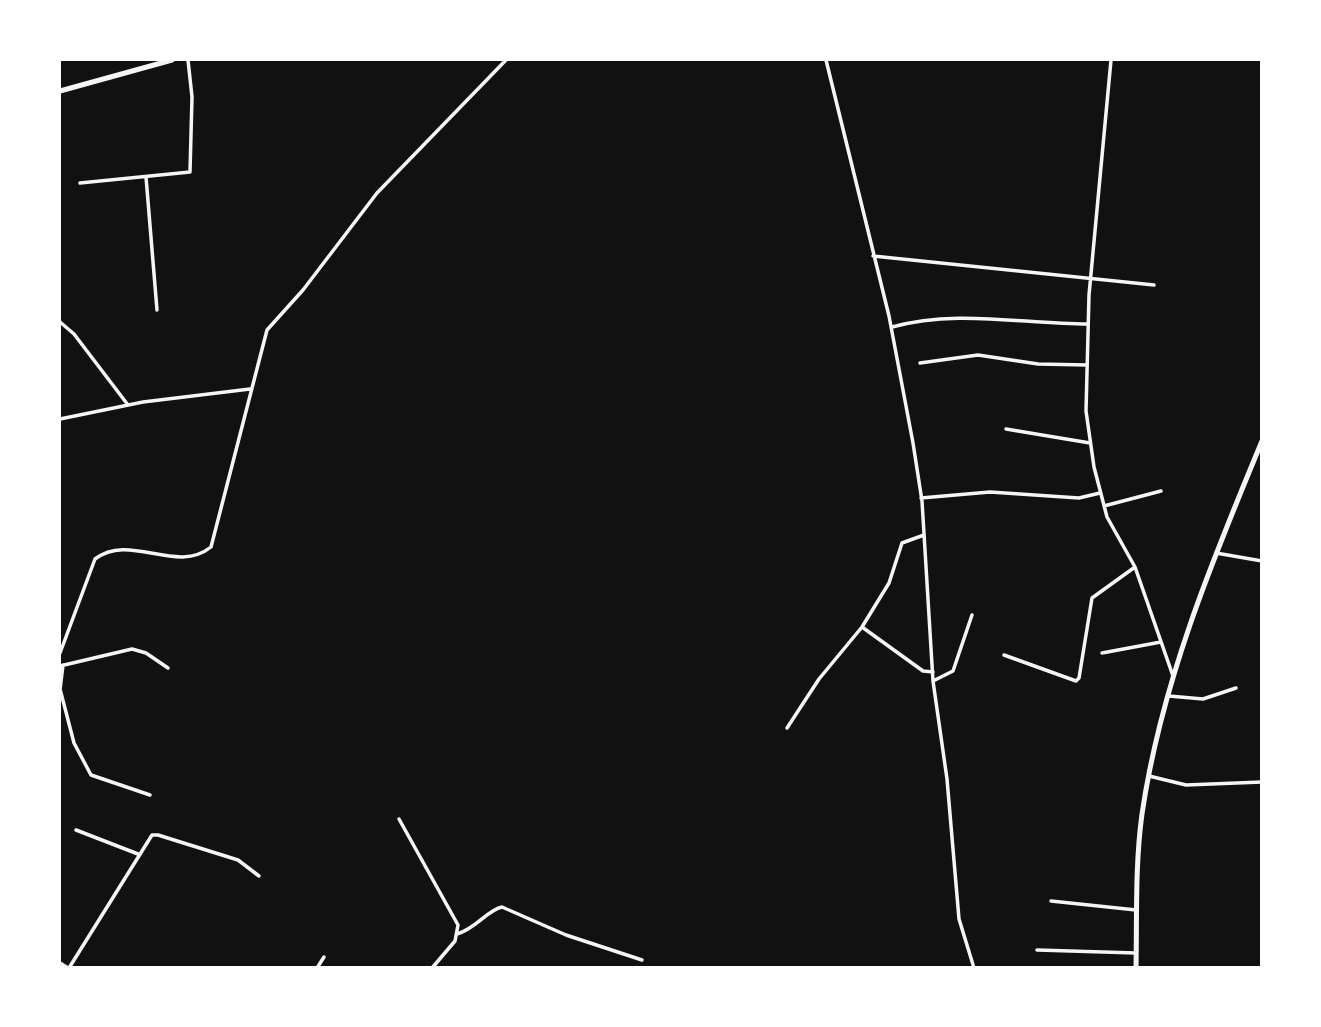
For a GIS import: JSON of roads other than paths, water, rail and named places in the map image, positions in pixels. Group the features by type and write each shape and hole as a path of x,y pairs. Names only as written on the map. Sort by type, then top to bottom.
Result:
{"street":[{"path":"60,91 172,60"},
{"path":"80,183 190,172 192,97 188,60"},
{"path":"60,653 95,559 104,552 124,550 189,559 211,547 216,537 250,389 267,330 303,290 377,193 506,60"},
{"path":"826,60 892,327 921,498 933,681 942,740 960,919 974,968"},
{"path":"1111,60 1091,276 1086,411 1104,506 1135,567 1174,678"},
{"path":"146,177 157,310"},
{"path":"873,256 1091,276 1154,285"},
{"path":"892,327 914,321 956,318 1088,324"},
{"path":"60,322 74,334 128,405"},
{"path":"920,363 978,355 1038,364 1087,365"},
{"path":"60,419 128,405 250,389"},
{"path":"1006,429 1090,443"},
{"path":"1136,968 1138,858 1149,776 1174,678 1216,552 1262,441"},
{"path":"1104,506 1161,491"},
{"path":"921,498 990,492 1079,498 1100,493"},
{"path":"787,728 819,679 862,627 889,583 902,543 924,535"},
{"path":"1216,552 1262,561"},
{"path":"1004,655 1076,681 1079,678 1095,592 1135,567"},
{"path":"933,681 953,671 972,615"},
{"path":"862,627 923,671 933,672"},
{"path":"1102,653 1161,642"},
{"path":"150,795 92,775 74,743 60,689 61,666 132,649 146,653 168,668"},
{"path":"1169,696 1203,699 1236,688"},
{"path":"1149,776 1186,785 1262,782"},
{"path":"399,819 458,925 457,934 432,968"},
{"path":"76,830 138,854"},
{"path":"60,963 69,968 152,835 238,860 259,876"},
{"path":"1051,901 1136,910"},
{"path":"457,934 472,930 494,910 502,907 566,935 642,960"},
{"path":"1037,950 1136,953"},
{"path":"317,968 324,957"}]}
